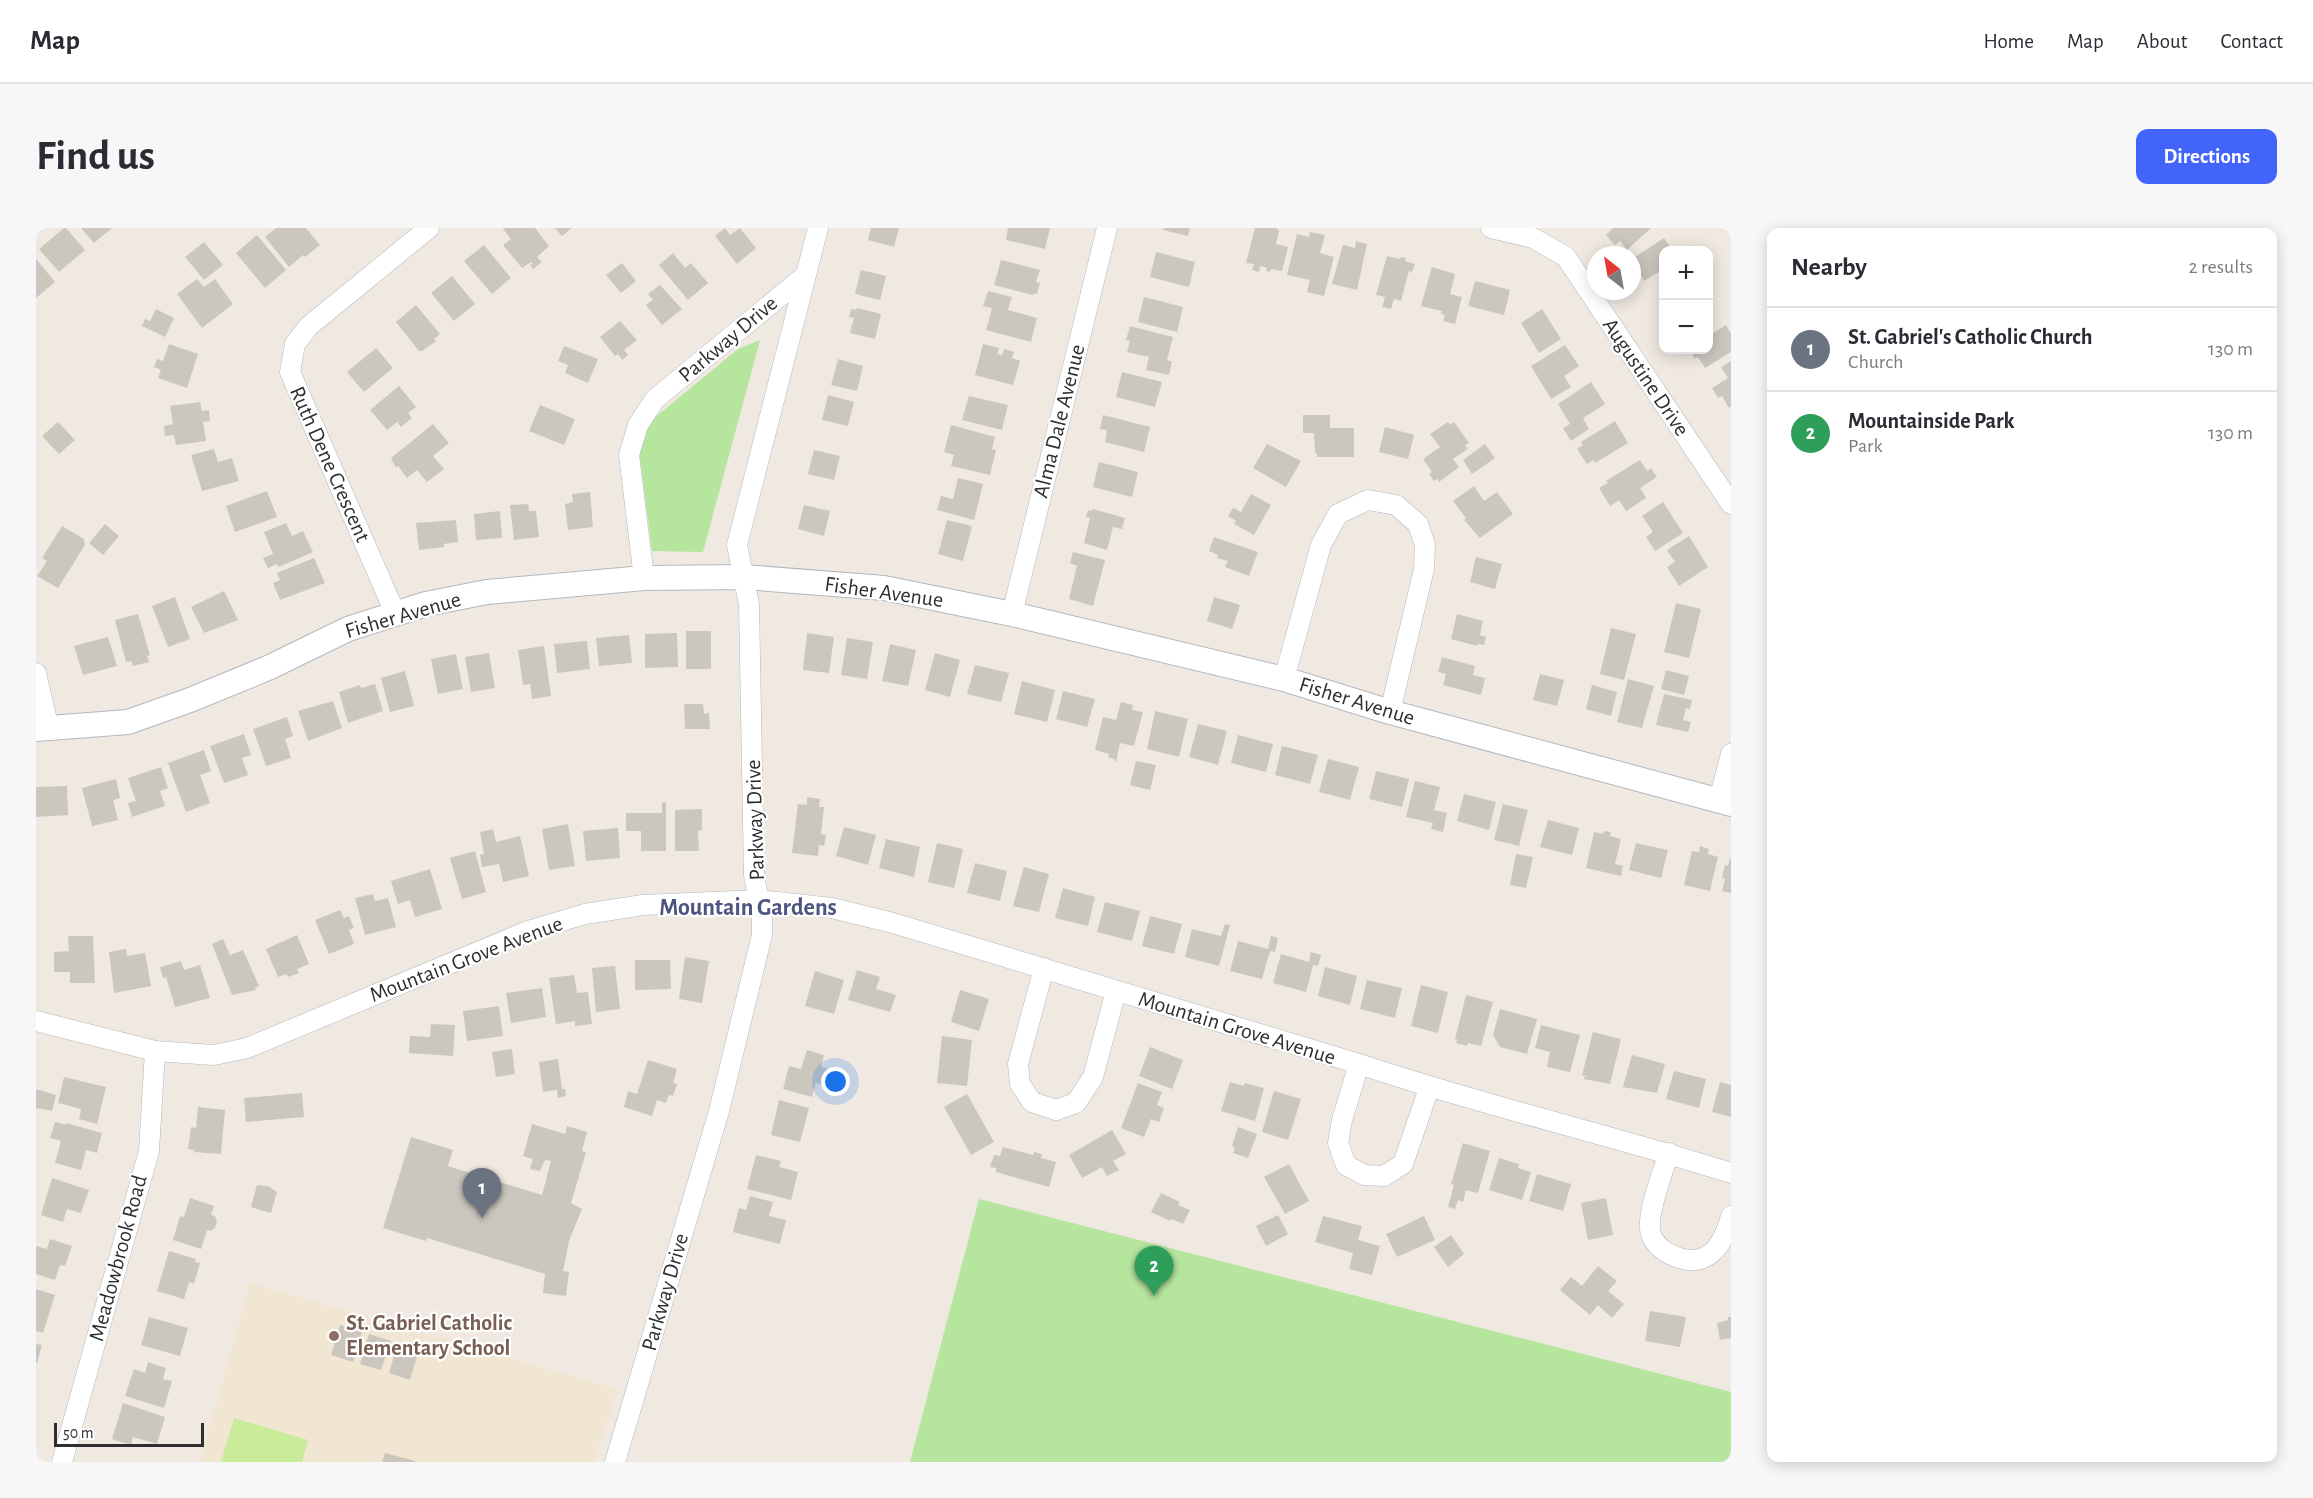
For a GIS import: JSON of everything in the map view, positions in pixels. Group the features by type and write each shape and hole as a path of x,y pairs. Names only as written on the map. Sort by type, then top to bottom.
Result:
{"street":[{"name":"Ruth Dene Crescent","path":"396,613 290,372 295,344 309,326 429,228"},
{"name":"Parkway Drive","path":"615,1462 718,1111 762,935 754,875 749,604 737,545 818,228"},
{"name":"Alma Dale Avenue","path":"1012,614 1107,228"},
{"name":"Augustine Drive","path":"1491,228 1533,238 1566,257 1731,504"},
{"name":"Parkway Drive","path":"644,578 629,455 638,425 655,399 806,275"},
{"path":"1284,679 1321,545 1338,514 1368,500 1396,505 1418,524 1425,545 1424,569 1390,712"},
{"name":"Fisher Avenue","path":"43,729 128,722 268,668 348,629 426,604 487,592 644,578 744,577 884,588 1012,614 1284,679 1390,712 1725,802"},
{"path":"36,673 43,729"},
{"path":"1725,802 1731,754"},
{"name":"Mountain Grove Avenue","path":"36,1021 155,1051 214,1055 247,1048 528,931 585,914 643,905 759,900 832,908 1044,968 1359,1064 1429,1088 1731,1173"},
{"name":"Mountain Grove Avenue","path":"1044,968 1018,1064 1020,1084 1032,1102 1040,1105 1056,1110 1076,1102 1087,1086 1093,1077 1116,991"},
{"name":"Meadowbrook Road","path":"62,1462 149,1151 155,1051"},
{"name":"Mountain Grove Avenue","path":"1359,1064 1342,1120 1338,1143 1346,1165 1364,1175 1384,1176 1403,1164 1429,1088"},
{"path":"1669,1154 1650,1217 1651,1235 1665,1253 1686,1261 1707,1257 1725,1237 1731,1216"}],"shaded area":[{"name":"St. Gabriel Catholic Elementary School","path":"250,1283 617,1389 594,1462 200,1462"}],"green space":[{"path":"760,340 703,552 652,551 639,449 647,424 738,349"},
{"path":"979,1199 1731,1392 1731,1462 910,1462"},
{"path":"234,1418 308,1440 302,1462 221,1462"}],"building":[{"path":"64,228 85,250 59,272 39,249"},
{"path":"81,228 112,228 94,243"},
{"path":"276,228 306,228 320,245 289,267 265,237"},
{"path":"504,228 535,228 549,246 537,257 542,262 533,269 531,262 522,268 503,245 511,239"},
{"path":"555,228 572,228 562,236"},
{"path":"725,228 730,235 740,228 756,248 737,264 715,236"},
{"path":"871,228 899,228 894,247 868,240"},
{"path":"1008,228 1050,228 1045,249 1006,240"},
{"path":"1164,228 1190,228 1188,236 1163,230"},
{"path":"1255,228 1279,230 1276,244 1288,247 1282,271 1271,269 1270,272 1266,271 1267,268 1260,266 1259,272 1252,270 1254,264 1246,263"},
{"path":"1613,228 1651,228 1631,246 1624,246 1620,241 1615,245 1606,235"},
{"path":"1310,232 1325,235 1320,253 1334,257 1324,296 1307,292 1310,280 1287,275 1297,234 1309,237"},
{"path":"257,235 286,270 265,288 236,253"},
{"path":"1664,238 1669,246 1659,246 1659,272 1644,281 1641,276 1641,253"},
{"path":"1356,241 1367,244 1357,290 1332,284 1343,245 1355,248"},
{"path":"204,242 223,265 204,280 185,257"},
{"path":"484,245 511,278 492,294 464,261"},
{"path":"1156,252 1195,262 1189,287 1150,277"},
{"path":"673,253 685,268 691,263 708,283 688,300 659,265"},
{"path":"1387,256 1406,258 1405,261 1415,264 1412,272 1409,271 1401,301 1394,299 1391,309 1382,307 1385,297 1376,295"},
{"path":"36,259 55,282 36,298"},
{"path":"1001,260 1040,270 1036,282 1040,283 1037,294 994,285"},
{"path":"622,263 636,281 621,293 606,275"},
{"path":"1432,267 1455,274 1450,294 1462,297 1455,324 1443,321 1445,315 1441,314 1442,311 1421,306"},
{"path":"861,270 886,276 880,300 855,294"},
{"path":"452,276 475,304 454,321 431,293"},
{"path":"197,279 204,287 215,279 233,304 202,328 177,294"},
{"path":"1475,281 1510,290 1504,315 1468,306"},
{"path":"660,285 682,309 662,325 646,305 653,300 648,294"},
{"path":"988,291 1012,297 1008,310 1037,318 1031,342 986,330 992,308 983,306"},
{"path":"1144,297 1183,307 1177,332 1138,322"},
{"path":"416,305 440,334 434,339 436,341 422,351 419,351 396,322"},
{"path":"857,308 881,314 875,339 850,333 854,318 849,317 851,309 856,310"},
{"path":"156,309 174,318 165,337 142,326 145,319 150,321"},
{"path":"1542,309 1561,339 1539,353 1521,323"},
{"path":"620,321 637,340 624,350 628,355 622,360 618,354 615,356 600,337"},
{"path":"1726,325 1731,334 1731,352 1705,368 1698,357 1695,359 1692,354 1713,354 1713,333"},
{"path":"1130,326 1173,337 1167,360 1172,362 1169,375 1146,370 1149,357 1127,352 1130,341 1126,340"},
{"path":"169,344 198,354 187,388 158,378 161,370 154,367 157,359 163,361"},
{"path":"983,344 999,348 997,354 1002,355 1004,349 1014,352 1012,358 1020,361 1013,385 975,375"},
{"path":"1565,345 1579,366 1564,376 1571,387 1551,399 1531,366"},
{"path":"564,346 598,359 588,383 565,373 568,365 558,361"},
{"path":"376,348 393,368 364,392 347,372"},
{"path":"838,359 863,366 857,391 831,385"},
{"path":"1731,361 1731,406 1729,408 1722,396 1718,398 1712,388 1728,378 1721,367"},
{"path":"1122,372 1162,382 1155,407 1116,397"},
{"path":"1591,382 1605,404 1583,418 1589,429 1571,441 1563,428 1570,424 1558,404"},
{"path":"399,386 416,407 408,413 412,418 401,427 397,422 387,430 370,410"},
{"path":"828,395 854,402 848,426 822,420"},
{"path":"969,396 1008,405 1002,430 962,420"},
{"path":"200,402 202,411 209,410 210,421 203,422 206,441 176,445 174,435 165,436 164,426 173,424 170,406"},
{"path":"540,405 575,419 564,445 529,431"},
{"path":"1103,415 1150,427 1144,452 1105,442 1107,430 1100,429"},
{"path":"1303,415 1330,415 1330,428 1354,428 1354,457 1317,457 1314,433 1303,433"},
{"path":"1615,421 1628,443 1595,463 1593,460 1587,464 1577,449 1583,445 1581,442"},
{"path":"58,422 75,440 59,454 42,436"},
{"path":"1448,422 1450,425 1454,422 1469,443 1465,445 1468,449 1453,459 1459,467 1439,482 1437,479 1434,481 1429,474 1432,472 1423,459 1440,447 1430,434"},
{"path":"433,424 449,443 433,456 444,469 427,482 417,470 407,478 398,466 396,468 391,458"},
{"path":"951,425 995,437 992,449 996,450 990,475 951,466 954,455 944,452"},
{"path":"1385,427 1414,435 1408,459 1379,452"},
{"path":"1267,444 1301,461 1286,487 1253,468"},
{"path":"1485,444 1495,458 1472,474 1463,460"},
{"path":"214,449 218,462 232,458 239,481 202,491 191,455"},
{"path":"814,450 840,456 834,480 808,474"},
{"path":"1640,460 1647,471 1651,468 1657,477 1640,488 1646,498 1626,511 1619,500 1610,506 1599,488 1608,483 1606,481"},
{"path":"1099,462 1138,472 1132,497 1093,487"},
{"path":"958,478 983,484 974,520 937,510 941,496 953,499"},
{"path":"1474,486 1484,501 1497,492 1513,514 1480,538 1464,520 1466,518 1453,501"},
{"path":"267,491 277,517 235,532 226,506"},
{"path":"590,492 593,527 568,530 565,504 573,502 572,494"},
{"path":"1251,494 1271,505 1254,535 1234,524 1236,521 1228,516 1233,508 1241,512"},
{"path":"1663,502 1683,533 1655,551 1646,537 1653,532 1642,516"},
{"path":"528,504 529,511 536,511 539,537 514,540 510,505"},
{"path":"804,505 830,511 824,536 798,529"},
{"path":"1093,509 1125,518 1122,529 1113,527 1107,550 1084,543 1090,518 1086,517 1088,510"},
{"path":"500,511 502,538 476,540 474,514"},
{"path":"456,520 458,542 444,544 444,547 419,550 416,523"},
{"path":"947,520 972,526 963,561 938,554"},
{"path":"286,523 292,536 303,531 313,552 279,567 277,564 268,568 263,558 273,554 264,532"},
{"path":"105,524 119,536 103,555 89,543"},
{"path":"62,526 84,539 85,545 58,588 37,576 47,561 42,558"},
{"path":"1689,536 1708,567 1679,586 1667,567 1675,562 1667,550"},
{"path":"1214,537 1258,552 1249,576 1225,567 1228,561 1217,558 1218,555 1209,551"},
{"path":"1073,552 1105,560 1093,606 1069,599 1077,566 1070,563"},
{"path":"1476,557 1502,564 1495,589 1470,582"},
{"path":"314,558 325,583 280,600 273,583 280,580 277,573"},
{"path":"224,591 238,620 204,633 191,607"},
{"path":"175,597 190,639 168,647 152,606"},
{"path":"1214,597 1240,605 1232,629 1207,621"},
{"path":"1676,603 1701,609 1689,658 1664,652"},
{"path":"138,614 150,655 147,656 149,662 133,666 131,661 126,662 115,620"},
{"path":"1457,614 1483,621 1480,635 1486,637 1484,645 1477,644 1477,646 1451,639"},
{"path":"1611,628 1636,634 1624,680 1600,674"},
{"path":"686,631 711,631 711,669 686,669"},
{"path":"677,633 678,667 645,668 645,634"},
{"path":"807,633 834,637 829,673 803,670"},
{"path":"629,635 632,663 599,666 596,638"},
{"path":"108,637 117,666 83,675 74,646"},
{"path":"847,638 873,642 867,679 841,675"},
{"path":"587,641 590,669 557,673 554,644"},
{"path":"890,644 916,650 908,686 882,681"},
{"path":"544,646 551,696 532,699 530,684 523,685 518,650"},
{"path":"489,653 495,688 471,692 465,657"},
{"path":"935,653 960,660 950,697 925,690"},
{"path":"456,654 463,689 438,694 431,659"},
{"path":"1442,657 1475,666 1473,675 1485,678 1481,695 1443,685 1446,674 1438,672"},
{"path":"975,665 1009,673 1001,702 967,694"},
{"path":"1666,670 1689,676 1684,695 1661,689"},
{"path":"405,671 414,706 390,712 381,678"},
{"path":"1540,674 1564,680 1557,706 1533,700"},
{"path":"1628,679 1654,686 1642,728 1617,722"},
{"path":"1022,681 1055,690 1047,722 1014,714"},
{"path":"375,684 383,711 348,723 339,692 360,685 361,688"},
{"path":"1592,685 1617,692 1611,716 1586,709"},
{"path":"1063,691 1095,699 1087,727 1056,719"},
{"path":"1664,694 1692,700 1690,709 1686,708 1683,720 1691,722 1688,732 1656,725"},
{"path":"333,701 342,728 308,741 298,711"},
{"path":"1121,702 1133,705 1132,710 1143,712 1134,746 1120,743 1116,762 1108,757 1109,754 1095,750 1103,717 1116,720"},
{"path":"684,704 703,704 704,714 709,713 710,729 685,729"},
{"path":"1155,711 1188,719 1179,757 1147,749"},
{"path":"287,717 293,736 285,739 291,758 266,766 253,729"},
{"path":"1198,724 1227,731 1218,765 1189,757"},
{"path":"244,734 251,755 242,758 248,775 224,783 210,746"},
{"path":"1238,735 1273,744 1266,772 1231,763"},
{"path":"1282,746 1318,755 1310,784 1275,775"},
{"path":"204,750 211,771 200,775 210,803 186,812 168,763"},
{"path":"1328,759 1359,767 1350,800 1319,792"},
{"path":"1136,761 1156,765 1150,790 1130,785"},
{"path":"161,767 168,788 160,791 165,806 132,817 128,803 136,801 128,778"},
{"path":"1376,771 1409,779 1402,807 1369,799"},
{"path":"116,779 120,798 113,800 118,820 92,826 82,788"},
{"path":"1415,781 1440,787 1434,810 1447,813 1443,832 1431,829 1433,823 1406,817"},
{"path":"67,786 68,815 36,817 36,787"},
{"path":"1464,794 1496,802 1489,830 1457,821"},
{"path":"807,797 820,799 819,807 824,807 821,834 826,835 824,846 819,845 818,856 792,853 798,804 807,805"},
{"path":"666,802 666,851 641,851 641,831 626,831 626,813 662,813 662,803"},
{"path":"1503,804 1528,810 1519,846 1494,840"},
{"path":"702,809 702,830 698,831 699,851 675,851 675,810"},
{"path":"1548,820 1579,828 1572,855 1540,847"},
{"path":"568,824 575,866 549,870 542,829"},
{"path":"844,827 876,835 868,865 836,856"},
{"path":"618,828 620,858 586,861 583,831"},
{"path":"493,829 496,842 520,836 529,876 503,882 499,864 482,867 480,855 484,854 480,832"},
{"path":"1604,831 1611,832 1610,836 1621,839 1615,864 1623,866 1621,876 1586,868 1594,832 1603,834"},
{"path":"886,839 920,847 914,877 879,868"},
{"path":"937,843 963,849 954,888 928,882"},
{"path":"1636,843 1668,850 1661,878 1629,870"},
{"path":"1700,846 1709,849 1708,854 1718,857 1710,891 1684,885 1692,851 1699,852"},
{"path":"475,851 486,892 462,899 450,858"},
{"path":"1516,854 1533,857 1526,888 1510,885"},
{"path":"1730,858 1731,893 1722,891 1725,865 1728,866"},
{"path":"975,863 1007,871 1000,901 967,893"},
{"path":"1024,867 1049,874 1039,912 1013,906"},
{"path":"430,869 442,909 415,917 410,900 398,904 391,881"},
{"path":"1063,888 1095,897 1088,926 1055,918"},
{"path":"373,894 375,901 388,898 396,927 365,935 355,898"},
{"path":"1105,902 1140,911 1132,941 1097,932"},
{"path":"340,910 344,918 349,916 354,928 349,930 354,944 329,954 315,920"},
{"path":"1150,916 1182,924 1174,954 1142,946"},
{"path":"1225,924 1230,925 1219,966 1185,957 1192,929 1221,936"},
{"path":"297,935 309,964 297,969 299,973 288,977 286,974 278,977 266,949"},
{"path":"68,936 93,936 95,983 70,983 70,972 54,972 54,952 69,951"},
{"path":"1271,936 1278,938 1275,952 1270,951 1262,979 1230,971 1238,941 1268,949"},
{"path":"223,939 230,955 243,950 259,986 255,988 256,990 232,995 212,944"},
{"path":"126,949 127,956 145,953 151,986 114,993 109,952"},
{"path":"1311,952 1321,955 1318,966 1313,965 1306,992 1273,983 1281,954 1309,962"},
{"path":"685,957 709,961 702,1003 679,999"},
{"path":"635,960 670,960 671,989 635,990"},
{"path":"181,961 184,970 200,965 210,998 175,1007 166,977 163,978 160,967"},
{"path":"615,966 620,1009 596,1012 592,968"},
{"path":"1325,967 1357,976 1350,1005 1318,996"},
{"path":"857,970 880,977 876,989 896,995 890,1012 848,1000"},
{"path":"815,971 844,980 834,1014 805,1006"},
{"path":"574,975 577,993 588,992 592,1024 575,1026 575,1021 556,1024 549,978"},
{"path":"1367,980 1402,988 1395,1018 1360,1009"},
{"path":"1421,985 1448,992 1438,1033 1411,1026"},
{"path":"542,988 546,1017 511,1023 506,993"},
{"path":"960,990 989,999 979,1031 951,1022"},
{"path":"1466,995 1493,1002 1481,1046 1456,1043"},
{"path":"499,1006 503,1036 467,1041 463,1011"},
{"path":"1500,1009 1537,1019 1527,1054 1500,1047 1493,1035"},
{"path":"431,1024 455,1025 453,1056 409,1053 410,1036 430,1037"},
{"path":"1541,1025 1580,1035 1570,1072 1547,1067 1550,1052 1535,1048"},
{"path":"1593,1032 1621,1039 1610,1084 1584,1079 1585,1076 1582,1075"},
{"path":"942,1036 972,1040 967,1086 937,1083"},
{"path":"1150,1047 1183,1060 1172,1089 1139,1076"},
{"path":"512,1049 515,1074 496,1077 492,1052"},
{"path":"807,1050 824,1055 821,1067 827,1068 822,1085 816,1083 812,1097 783,1089 789,1066 801,1069"},
{"path":"1632,1055 1665,1064 1657,1093 1623,1087"},
{"path":"558,1059 562,1089 565,1089 566,1096 558,1098 557,1090 543,1092 539,1062"},
{"path":"648,1060 677,1069 673,1083 677,1084 673,1096 669,1095 666,1103 657,1100 652,1116 624,1107 628,1091 637,1094"},
{"path":"1674,1071 1706,1079 1699,1108 1666,1099"},
{"path":"64,1077 106,1087 97,1124 79,1119 81,1109 58,1103"},
{"path":"1230,1082 1264,1088 1255,1121 1221,1111"},
{"path":"1720,1082 1731,1085 1731,1117 1712,1112"},
{"path":"1138,1083 1162,1092 1157,1105 1164,1108 1159,1122 1151,1119 1144,1137 1121,1128"},
{"path":"36,1089 56,1095 52,1111 36,1108"},
{"path":"1274,1091 1301,1099 1288,1140 1262,1132"},
{"path":"302,1093 304,1117 246,1122 244,1098"},
{"path":"967,1094 994,1142 971,1155 944,1107"},
{"path":"779,1100 809,1108 800,1142 771,1135"},
{"path":"198,1107 225,1110 221,1154 194,1152 188,1149 191,1127 196,1128"},
{"path":"55,1122 102,1133 97,1153 86,1150 81,1170 55,1163 61,1141 50,1138"},
{"path":"532,1124 565,1134 567,1126 587,1132 582,1151 586,1152 571,1203 582,1209 569,1241 563,1271 569,1272 566,1296 543,1293 545,1274 427,1238 426,1241 383,1228 411,1137 453,1150 448,1166 542,1195 551,1161 545,1160 540,1171 530,1169 533,1159 523,1156"},
{"path":"1238,1127 1257,1134 1248,1158 1233,1153 1235,1148 1232,1146"},
{"path":"1112,1130 1126,1154 1113,1161 1119,1170 1107,1176 1102,1167 1082,1178 1069,1155"},
{"path":"1463,1143 1490,1151 1478,1193 1466,1190 1463,1202 1458,1200 1455,1209 1448,1207 1454,1185 1451,1184"},
{"path":"1003,1147 1033,1155 1034,1152 1042,1154 1041,1158 1056,1162 1049,1187 996,1172 996,1168 990,1167 994,1155 1000,1156"},
{"path":"756,1155 781,1161 779,1167 798,1172 791,1200 747,1189"},
{"path":"1499,1158 1519,1164 1518,1168 1531,1172 1522,1200 1489,1190"},
{"path":"1289,1164 1309,1201 1285,1214 1264,1177"},
{"path":"1537,1174 1571,1184 1563,1211 1529,1201"},
{"path":"52,1178 89,1190 81,1213 67,1209 63,1222 41,1215"},
{"path":"257,1185 268,1186 277,1192 271,1213 251,1207"},
{"path":"1161,1193 1180,1202 1178,1205 1190,1210 1183,1224 1151,1212"},
{"path":"750,1196 773,1202 769,1216 786,1220 780,1244 733,1232 739,1208 746,1210"},
{"path":"190,1198 214,1206 211,1215 215,1216 217,1221 215,1228 211,1231 207,1230 201,1249 173,1240 180,1216 184,1217"},
{"path":"1606,1198 1613,1235 1588,1240 1581,1203"},
{"path":"1278,1215 1288,1234 1266,1246 1256,1226"},
{"path":"1323,1216 1362,1226 1358,1240 1380,1246 1372,1275 1349,1269 1353,1253 1315,1242"},
{"path":"1424,1216 1435,1240 1397,1257 1386,1234"},
{"path":"1451,1235 1464,1254 1448,1267 1434,1247"},
{"path":"50,1239 72,1246 65,1266 60,1265 55,1280 36,1274 36,1246 47,1249"},
{"path":"169,1251 196,1259 195,1262 200,1263 194,1284 189,1282 184,1299 157,1291"},
{"path":"1598,1266 1617,1281 1608,1291 1624,1304 1612,1318 1598,1305 1590,1315 1560,1290 1571,1277 1582,1286"},
{"path":"36,1289 55,1295 43,1333 36,1331"},
{"path":"1650,1311 1686,1317 1680,1347 1645,1341"},
{"path":"149,1317 188,1328 180,1356 141,1345"},
{"path":"1728,1317 1731,1317 1731,1338 1720,1340 1717,1323 1728,1320"},
{"path":"340,1325 362,1332 353,1362 331,1355"},
{"path":"369,1334 391,1341 381,1370 360,1364"},
{"path":"398,1343 419,1350 410,1380 389,1373"},
{"path":"36,1344 42,1345 37,1363 36,1363"},
{"path":"148,1362 166,1368 163,1379 172,1381 164,1408 125,1396 134,1369 145,1373"},
{"path":"123,1403 165,1417 157,1444 133,1437 131,1445 112,1439"},
{"path":"385,1453 415,1461 415,1462 382,1462"}],"place":[{"name":"St. Gabriel's Catholic Church","path":"482,1218"},
{"name":"Mountainside Park","path":"1154,1296"},
{"name":"St. Gabriel Catholic Elementary School","path":"334,1336"}],"district":[{"name":"Mountain Gardens","path":"748,908"}]}
